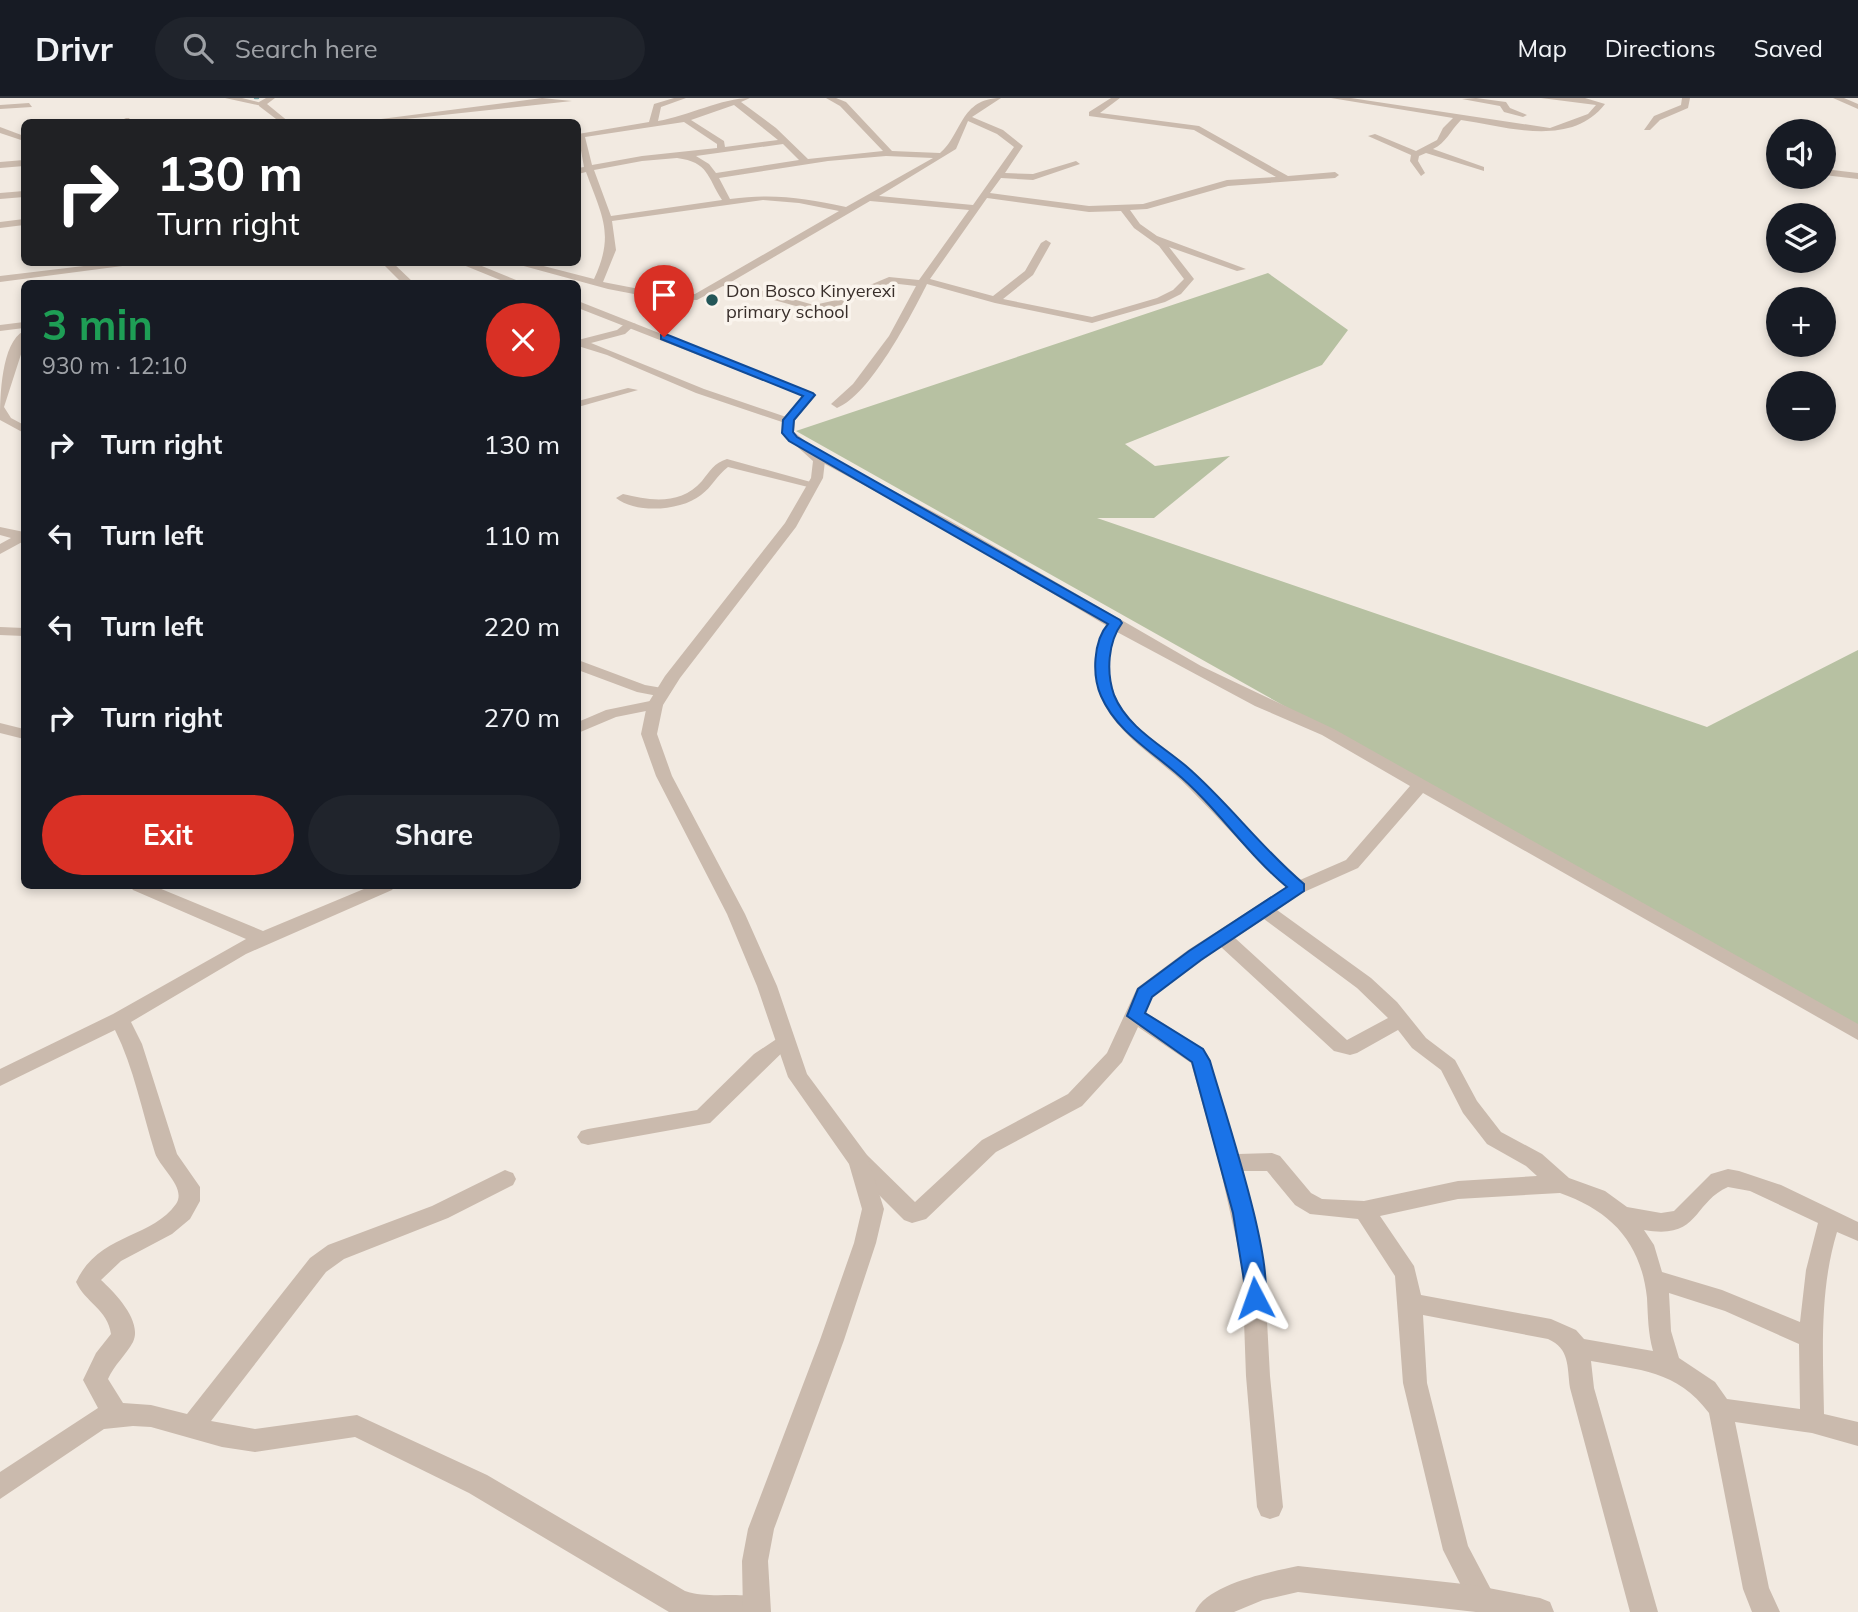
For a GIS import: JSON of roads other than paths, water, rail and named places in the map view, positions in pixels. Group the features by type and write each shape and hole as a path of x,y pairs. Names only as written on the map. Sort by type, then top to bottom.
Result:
{"street":[{"path":"229,98 262,104 281,119"},
{"path":"262,104 271,98"},
{"path":"653,123 657,106 682,98"},
{"path":"581,136 685,119 747,98"},
{"path":"830,98 843,104 890,154"},
{"path":"532,266 681,299 697,297 942,156 953,147 966,117 995,98"},
{"path":"1116,98 1092,114 1196,128 1287,179"},
{"path":"1335,98 1378,101 1459,117 1555,131 1591,116 1600,108 1600,103"},
{"path":"1543,100 1600,103 1610,98"},
{"path":"1647,128 1657,118 1685,106 1686,98"},
{"path":"1836,98 1858,107"},
{"path":"387,119 554,99 568,101"},
{"path":"1466,99 1503,104 1523,115 1511,125"},
{"path":"735,102 773,130 782,142 807,163"},
{"path":"0,107 29,105"},
{"path":"1483,111 1506,108"},
{"path":"837,404 857,386 894,337 923,282 1019,144 966,117"},
{"path":"1372,136 1415,154 1441,142 1446,130 1459,117"},
{"path":"685,119 721,143 721,149"},
{"path":"0,130 21,138"},
{"path":"581,140 588,153 582,170 607,219 612,248 598,281"},
{"path":"582,170 782,142"},
{"path":"1426,150 1481,169"},
{"path":"615,153 699,160 715,176 717,189 728,202"},
{"path":"715,176 890,154 942,156"},
{"path":"1415,154 1413,161 1421,173"},
{"path":"0,165 21,163"},
{"path":"998,175 1033,177 1076,164"},
{"path":"1836,173 1858,176"},
{"path":"985,195 1076,208 1124,208 1158,205 1203,188 1227,184 1335,175"},
{"path":"0,196 21,194"},
{"path":"607,219 776,197 846,210"},
{"path":"867,198 977,208"},
{"path":"1124,208 1137,226 1157,239 1241,269"},
{"path":"0,225 21,222"},
{"path":"723,283 814,308 835,304 889,280 923,282 1094,320 1161,300 1190,281 1157,239"},
{"path":"995,300 1029,273 1046,243"},
{"path":"0,279 39,279 122,266"},
{"path":"390,266 406,280"},
{"path":"472,266 510,280"},
{"path":"393,280 400,275"},
{"path":"581,306 626,328 810,395 789,420 788,433 814,453 889,491 1260,704 1328,732 1858,1033"},
{"path":"0,328 21,325"},
{"path":"581,342 626,328"},
{"path":"611,353 626,328"},
{"path":"21,340 13,357 0,407 6,420 21,428"},
{"path":"581,344 611,353 699,391 789,420"},
{"path":"581,403 632,390"},
{"path":"814,453 819,469 791,524 705,630 659,698 649,734 664,776 736,914 767,986 798,1077 821,1113 859,1161 912,1214 918,1213 989,1146 1048,1112 1075,1100 1115,1057 1136,1016 1144,993 1298,888 1352,864 1421,784"},
{"path":"623,498 643,504 664,504 688,498 699,492 721,465 727,463 812,484"},
{"path":"0,531 21,536"},
{"path":"0,550 21,538"},
{"path":"1116,623 1110,631 1102,662 1107,695 1123,719 1152,749 1181,769 1274,867 1298,888"},
{"path":"0,631 21,632"},
{"path":"581,666 659,698"},
{"path":"581,727 612,713 659,698"},
{"path":"0,728 21,733"},
{"path":"146,889 262,938"},
{"path":"0,1078 120,1020 262,938 379,889"},
{"path":"1265,911 1364,983 1419,1043 1448,1065 1470,1107 1494,1138 1534,1160 1561,1184 1597,1197 1621,1214 1643,1245 1654,1280 1659,1331 1669,1365"},
{"path":"1223,938 1340,1046 1350,1048 1400,1020"},
{"path":"1136,1016 1196,1054 1205,1071 1230,1163 1253,1265 1258,1376 1270,1507"},
{"path":"115,1413 95,1380 104,1361 123,1337 123,1328 118,1314 86,1282 95,1269 113,1254 164,1227 182,1213 189,1201 188,1187 167,1157 132,1044 120,1020"},
{"path":"589,1137 703,1117 761,1059 784,1041"},
{"path":"0,1487 98,1419 115,1413 136,1413 241,1439 264,1440 316,1427 357,1426 478,1484 679,1603 698,1609 757,1611 755,1561 761,1529 832,1340 871,1220 873,1209 859,1161"},
{"path":"1230,1163 1272,1162 1280,1168 1303,1199 1318,1208 1364,1210 1458,1190 1561,1184"},
{"path":"1621,1214 1657,1222 1677,1220 1716,1181 1731,1178 1752,1183 1858,1232"},
{"path":"192,1426 284,1304 318,1265 336,1252 440,1212 505,1179"},
{"path":"1364,1210 1406,1273 1415,1382 1443,1501 1456,1550 1484,1601"},
{"path":"1812,1422 1810,1338 1816,1263 1830,1220"},
{"path":"1654,1280 1697,1289 1742,1305 1810,1338"},
{"path":"1410,1303 1551,1329 1568,1337 1577,1348 1583,1388 1644,1612"},
{"path":"1577,1348 1669,1365 1706,1390 1720,1409 1756,1589 1766,1612"},
{"path":"1720,1409 1812,1422 1858,1434"},
{"path":"1209,1612 1252,1590 1298,1578 1484,1601 1540,1612"}],"place":[{"name":"Don Bosco Kinyerexi primary school","path":"712,300"}]}
